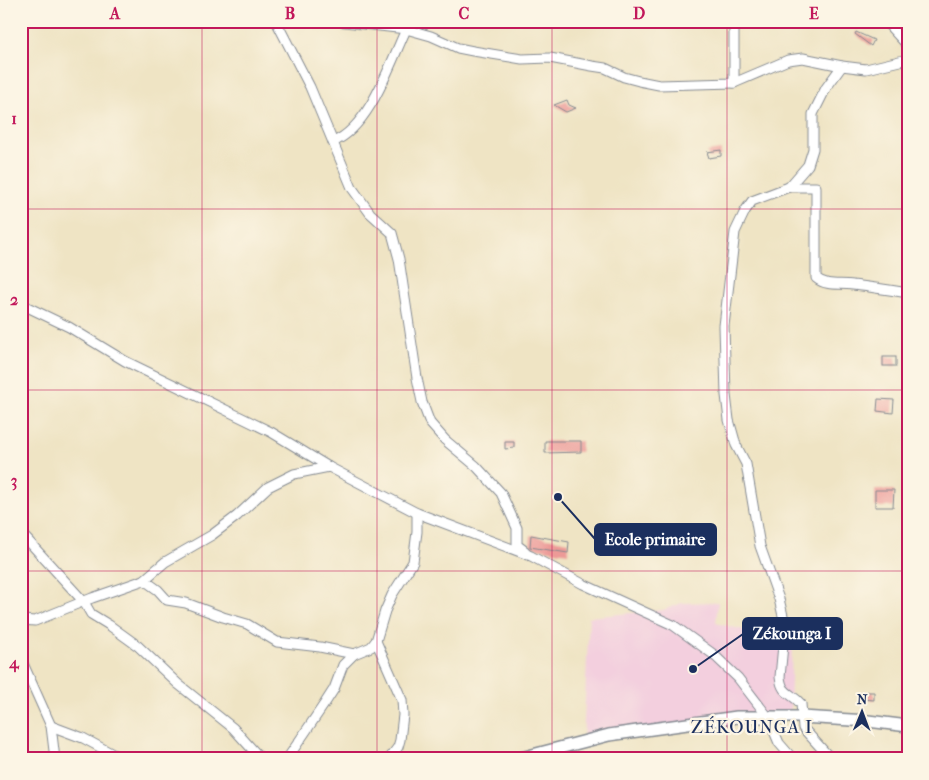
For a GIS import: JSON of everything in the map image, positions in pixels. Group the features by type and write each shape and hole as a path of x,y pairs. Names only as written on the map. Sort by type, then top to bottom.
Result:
{"street":[{"path":"276,21 310,87 352,188 370,213 392,233 396,244 422,402 430,423 445,440 476,466 501,493 517,528 517,545 531,556"},
{"path":"336,21 408,25 458,48 522,59 550,58 563,60 605,68 624,77 659,84 734,83 788,60 803,58 866,69 908,58"},
{"path":"734,21 734,83"},
{"path":"885,21 908,46"},
{"path":"333,142 352,129 366,110 391,66 408,25"},
{"path":"788,187 808,165 812,149 813,114 826,88 842,66"},
{"path":"831,759 804,730 801,704 795,697 783,690 781,684 785,624 779,599 760,546 746,464 736,445 729,420 726,395 724,334 735,232 752,201 788,187 816,187 816,278 822,283 833,285 852,284 908,293"},
{"path":"21,304 69,327 125,361 271,432 329,468 417,513 531,556 583,584 673,625 713,654 738,678 768,716 779,743 793,759"},
{"path":"21,620 35,621 144,580 165,562 212,535 237,516 268,487 294,474 329,468"},
{"path":"287,759 334,689 343,664 354,654 371,647 376,641 392,594 413,562 417,532 417,513"},
{"path":"21,533 84,602 91,614 138,646 178,684 233,728 261,759"},
{"path":"144,580 158,590 167,600 186,603 248,624 277,642 320,647 354,654"},
{"path":"376,641 402,700 403,715 400,740 398,747 389,759"},
{"path":"21,660 51,726 55,759"},
{"path":"517,759 609,735 718,719 768,716 801,717 868,721 908,726"},
{"path":"51,726 83,738 122,759"}],"shaded area":[{"path":"718,602 716,623 792,642 790,717 768,717 583,742 589,617 663,610 682,603"}],"building":[{"path":"856,32 874,40 871,46 855,34"},
{"path":"567,100 569,105 576,108 566,112 554,105"},
{"path":"721,150 721,156 709,158 707,152"},
{"path":"883,357 896,357 896,366 883,366"},
{"path":"878,399 894,400 893,413 877,411"},
{"path":"545,441 581,441 581,452 545,453"},
{"path":"505,442 514,442 514,448 505,449"},
{"path":"875,490 894,490 893,507 875,507"},
{"path":"531,535 569,542 568,553 530,547"},
{"path":"861,692 874,692 874,700 861,699"}],"place":[{"name":"Ecole primaire","path":"558,497"},
{"name":"Zékounga I","path":"693,669"}],"district":[{"name":"ZÉKOUNGA I","path":"752,727"}]}
